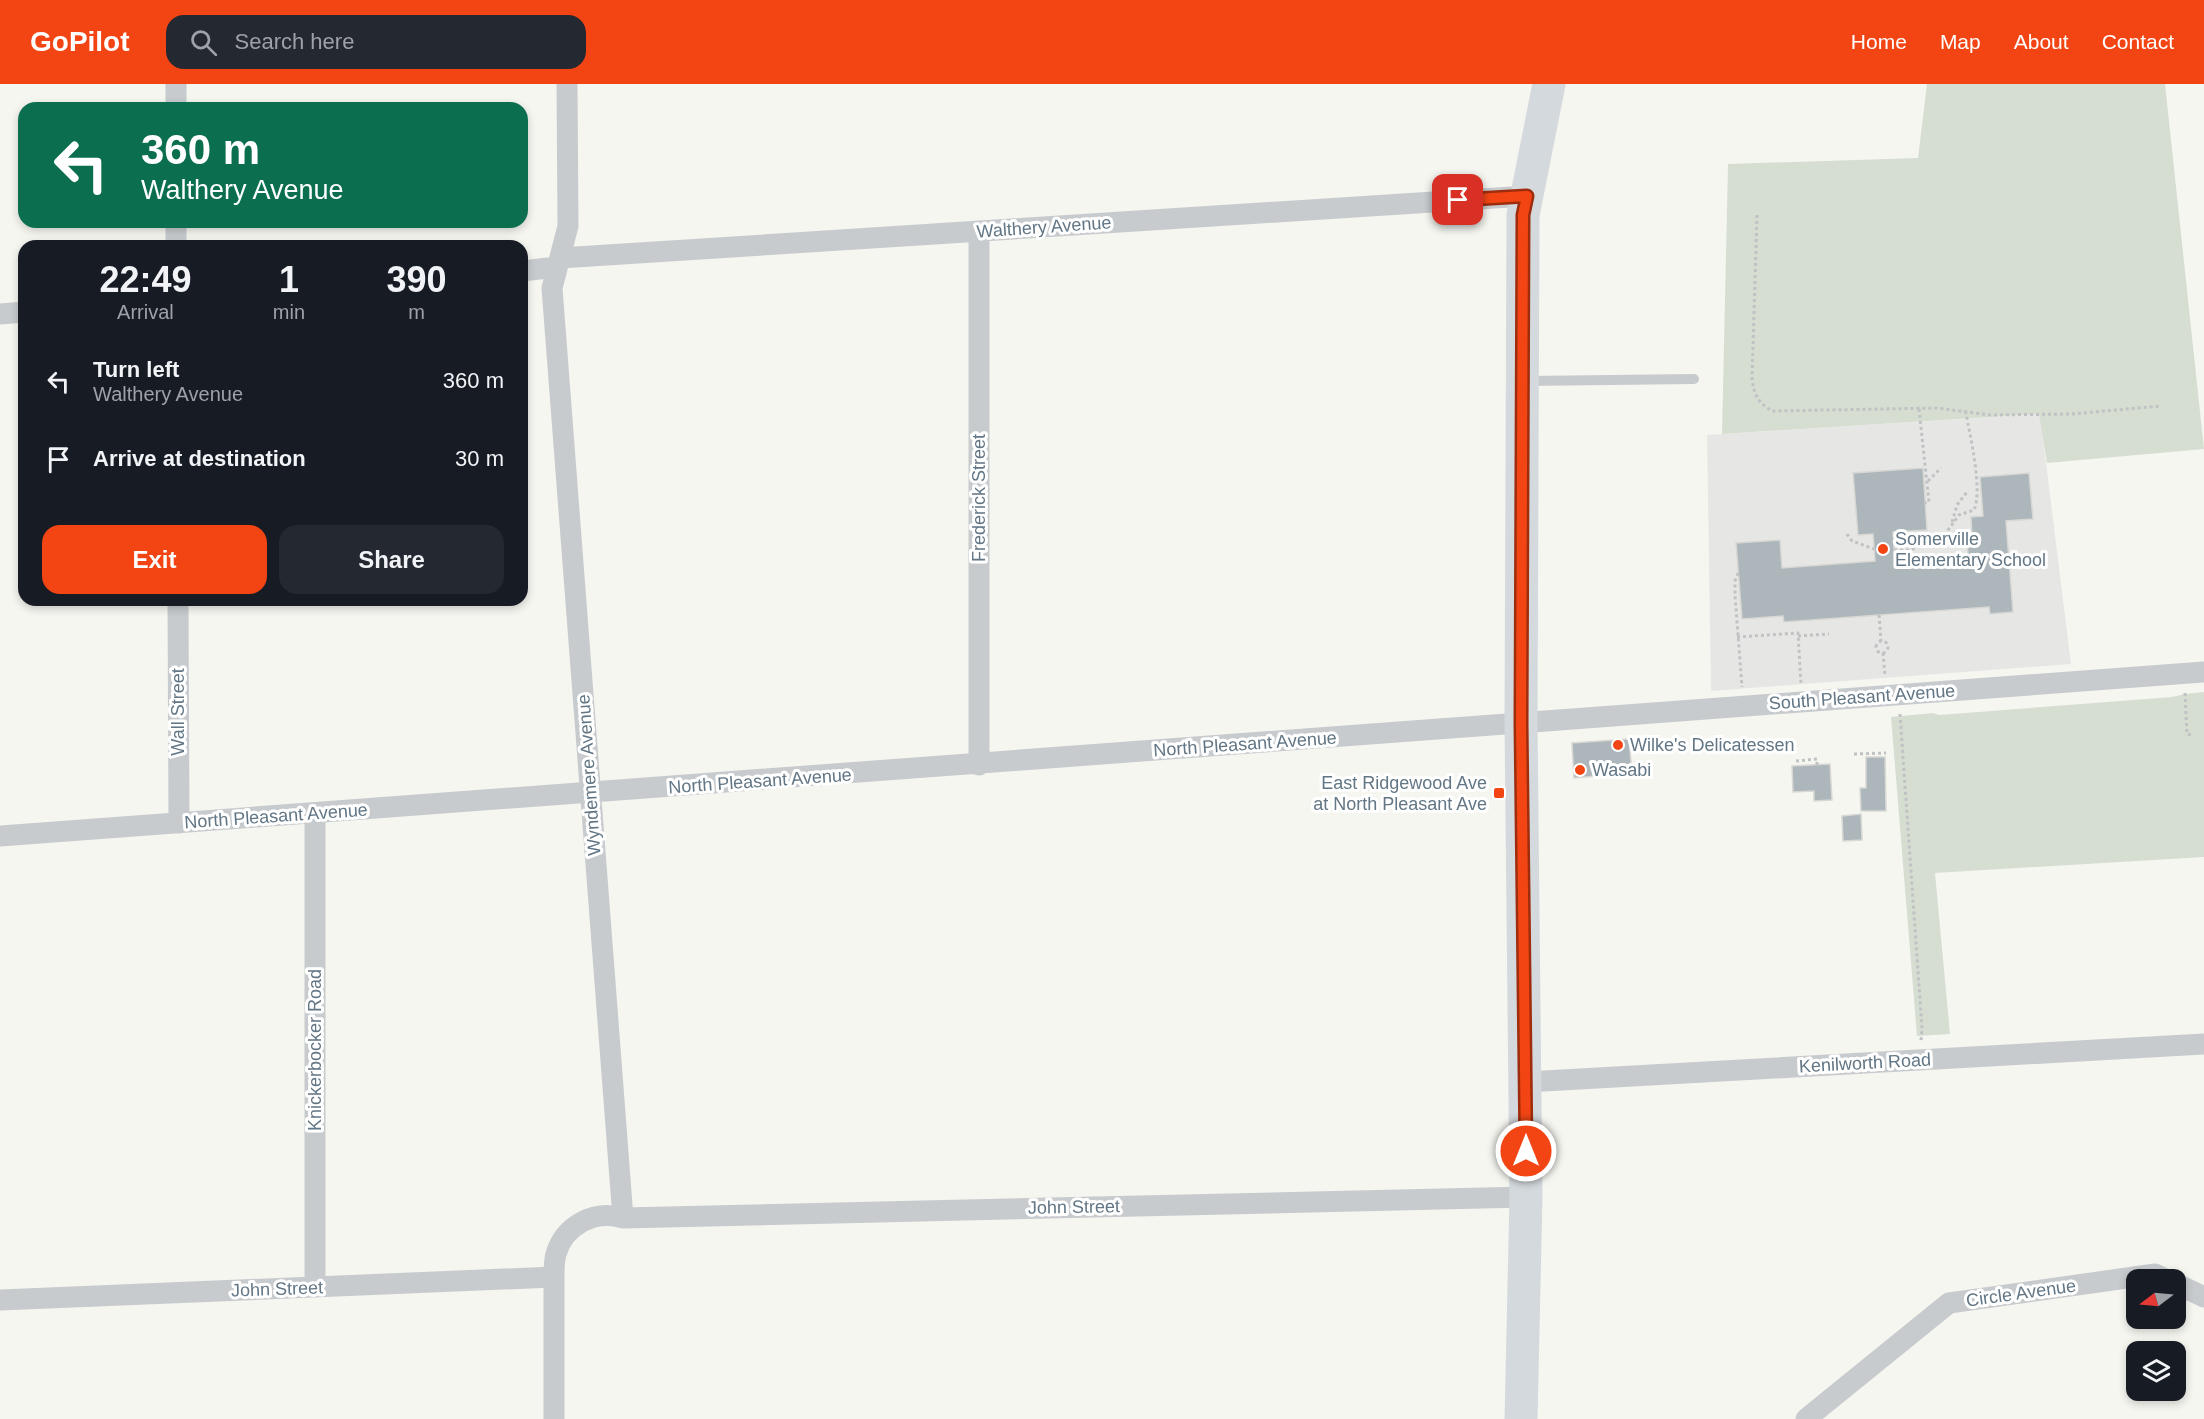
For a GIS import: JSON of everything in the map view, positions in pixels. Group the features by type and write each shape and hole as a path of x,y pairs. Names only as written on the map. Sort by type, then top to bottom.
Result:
{"main road":[{"path":"1521,1419 1526,1197 1521,723 1523,215 1549,84"}],"street":[{"path":"176,84 176,102"},
{"name":"Wyndemere Avenue","path":"567,84 568,226 552,288 622,1218"},
{"name":"Walthery Avenue","path":"528,270 559,263 979,231 1527,196"},
{"name":"Frederick Street","path":"979,231 979,765"},
{"path":"0,314 18,312"},
{"name":"Wall Street","path":"178,606 179,823"},
{"name":"South Pleasant Avenue","path":"1521,723 2204,672"},
{"name":"North Pleasant Avenue","path":"0,836 1521,723"},
{"name":"Knickerbocker Road","path":"315,813 315,1287"},
{"name":"Kenilworth Road","path":"1526,1082 2204,1044"},
{"name":"John Street","path":"622,1218 1526,1197"},
{"path":"554,1419 555,1255 562,1239 572,1228 588,1219 601,1215 622,1218"},
{"name":"John Street","path":"0,1300 554,1277"},
{"name":"Circle Avenue","path":"1806,1419 1948,1303 2126,1278"},
{"path":"2186,1288 2204,1297"}],"lane":[{"path":"1522,381 1694,379"}],"path":[{"path":"1757,215 1752,378 1753,389 1759,402 1772,411 1937,408 1966,413 2072,414 2160,406"},
{"path":"1919,409 1920,434 1928,481 1929,502 1925,503"},
{"path":"1894,550 1911,550 1924,543 1942,538 1959,515 1974,510 1976,505 1974,462 1966,413"},
{"path":"1928,481 1941,468"},
{"path":"1952,524 1957,505 1967,492"},
{"path":"1847,534 1852,541 1874,549"},
{"path":"1738,573 1735,588 1742,688"},
{"path":"1879,615 1881,641 1876,649 1883,653"},
{"path":"1737,637 1798,633 1801,684"},
{"path":"1798,636 1829,634"},
{"path":"1881,641 1887,643 1889,648 1883,653"},
{"path":"1883,653 1885,676"},
{"path":"2185,691 2187,734 2193,735"},
{"path":"1900,712 1922,1028 1921,1041"},
{"path":"1854,754 1886,753"},
{"path":"1796,761 1817,759 1817,765"}],"shaded area":[{"path":"1927,84 2165,84 2204,449 2047,463 2039,414 1722,434 1728,164 1918,158"},
{"name":"Somerville Elementary School","path":"2040,414 2071,664 1711,691 1707,435"},
{"path":"2204,692 2204,857 1935,873 1950,1034 1917,1036 1891,717 2172,697"}],"building":[{"path":"1923,468 1927,530 1893,532 1895,562 1968,557 1967,536 1972,536 1971,517 1983,516 1980,477 2029,473 2033,519 2006,521 2013,612 1990,614 1989,607 1784,622 1783,616 1742,619 1736,543 1780,540 1782,568 1875,561 1873,534 1858,535 1853,473"},
{"path":"1629,739 1632,773 1574,778 1572,743"},
{"path":"1866,757 1885,757 1886,811 1861,811 1860,788 1866,788"},
{"path":"1830,764 1832,800 1814,801 1814,791 1793,792 1792,766"},
{"path":"1861,814 1862,840 1843,841 1842,816"}],"place":[{"name":"Somerville Elementary School","path":"1883,549"},
{"name":"Wilke's Delicatessen","path":"1618,745"},
{"name":"Wasabi","path":"1580,770"},
{"name":"East Ridgewood Ave at North Pleasant Ave","path":"1499,793"}],"route":[{"path":"1458,200 1527,196 1523,215 1521,704 1526,1151"}]}
